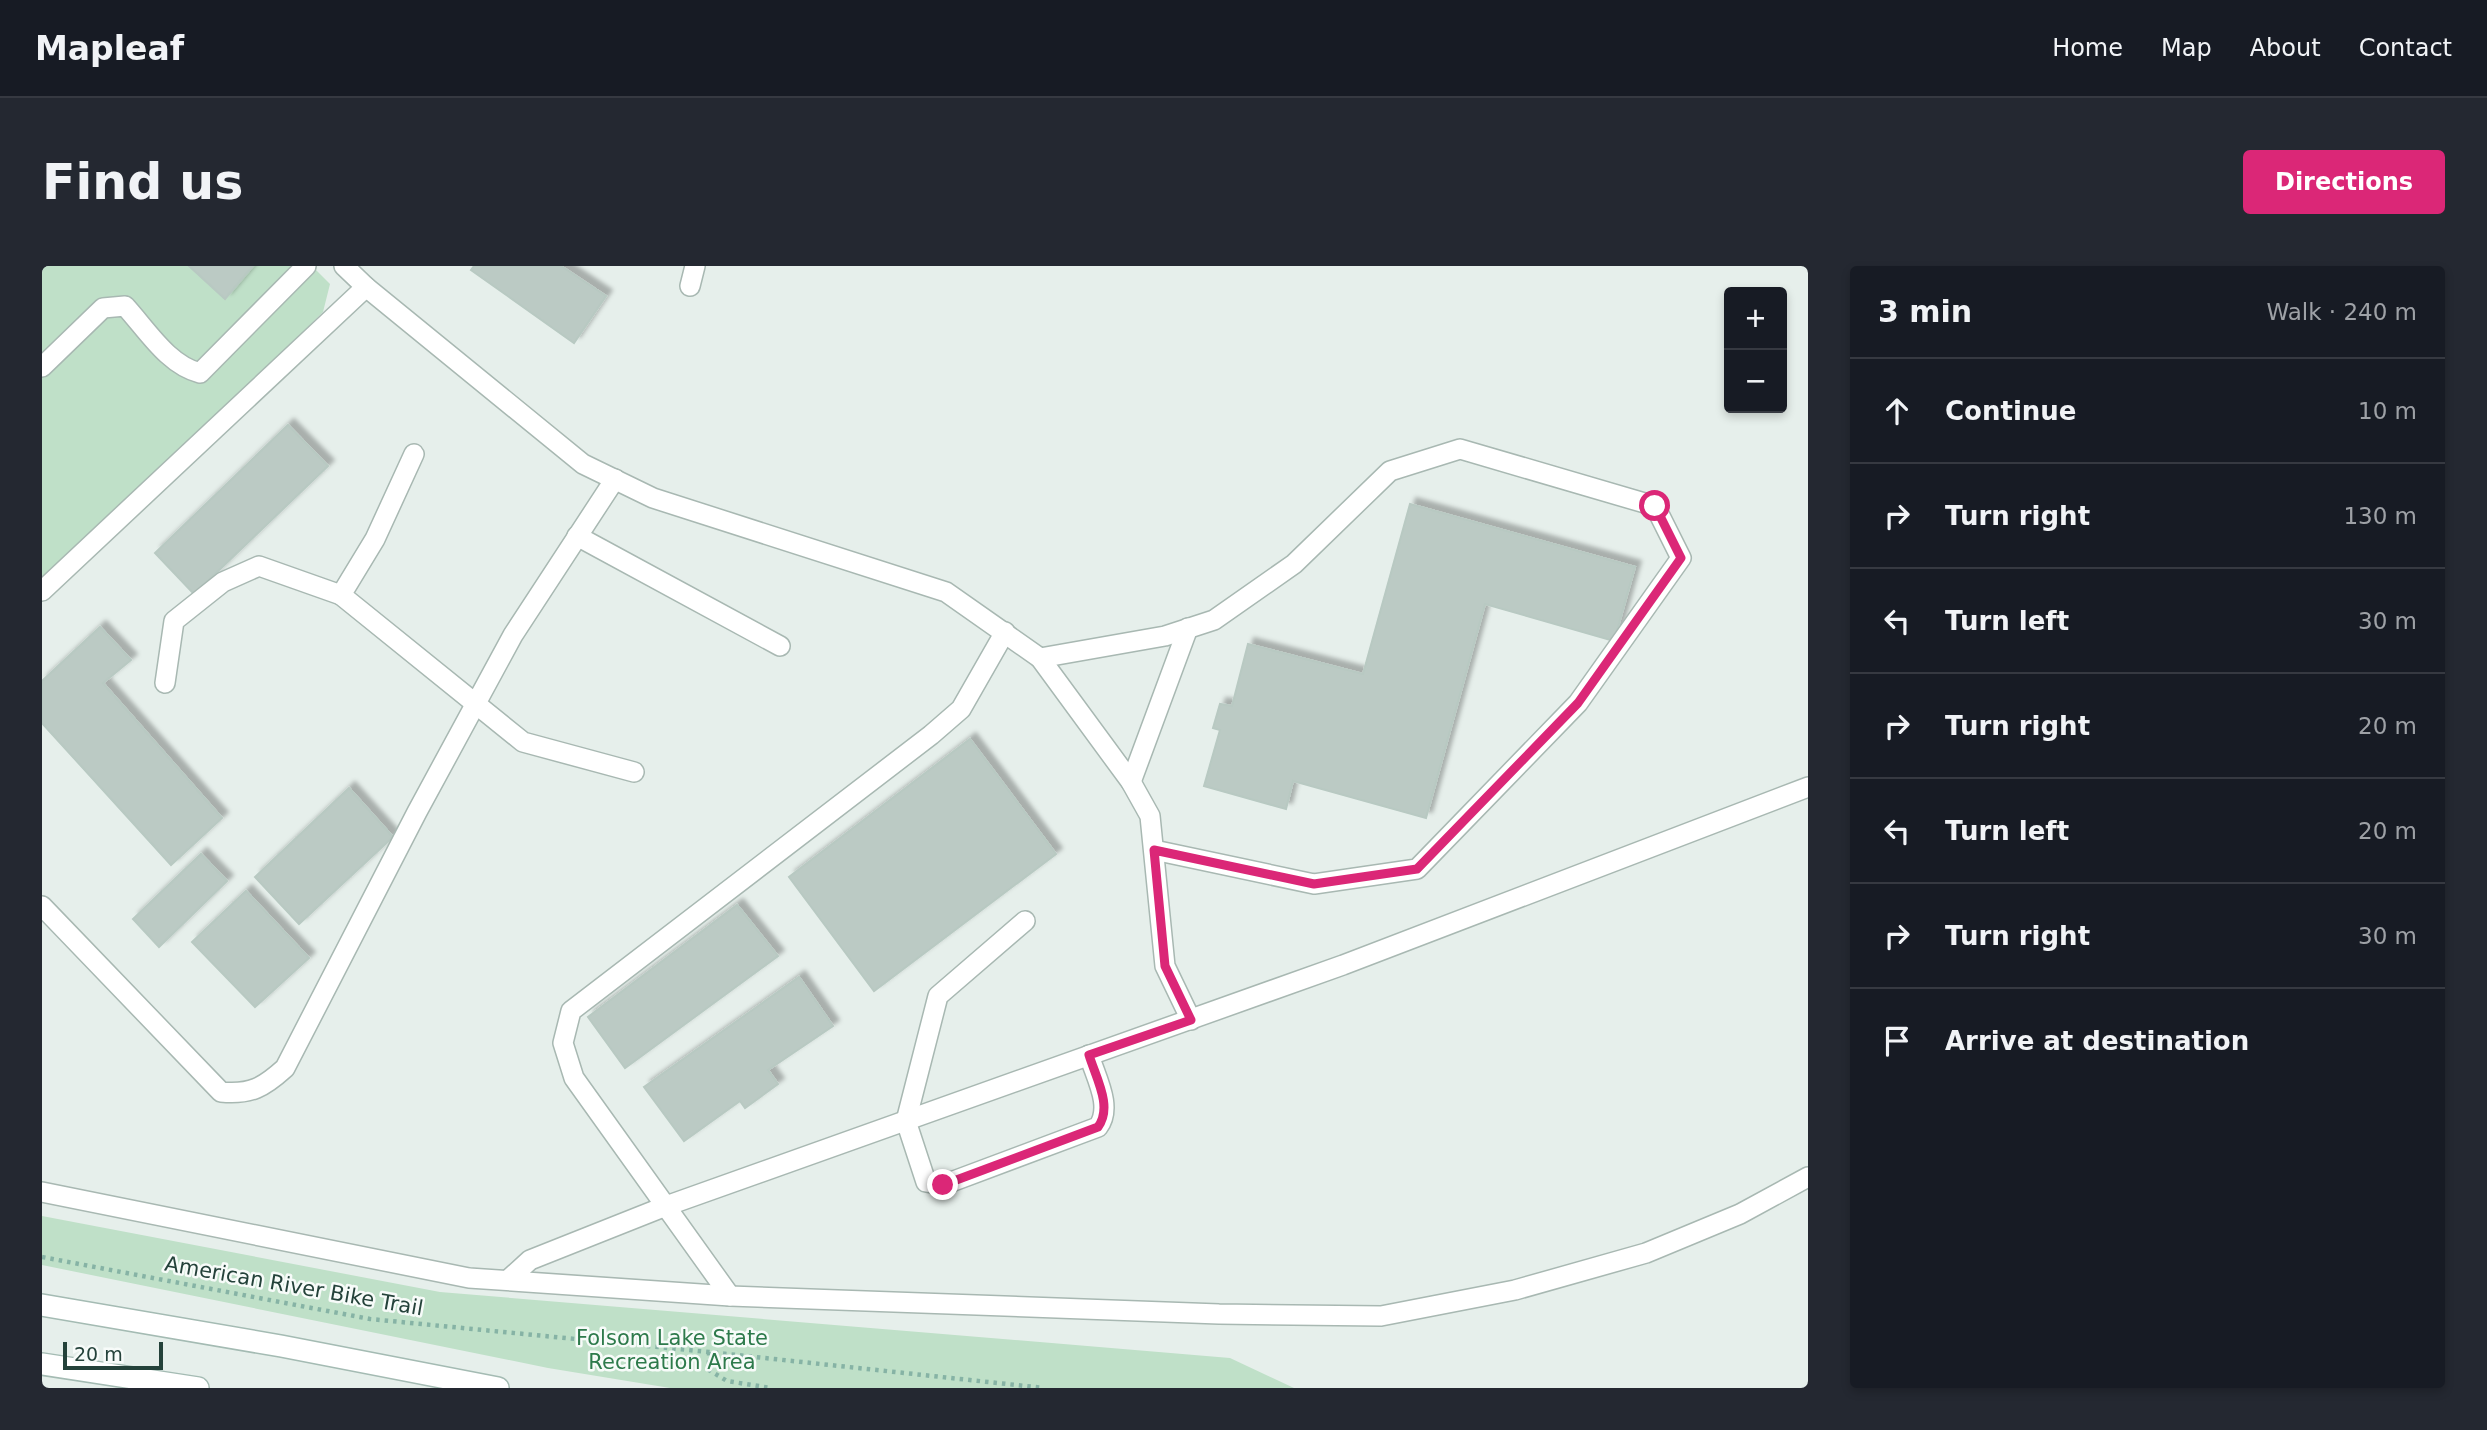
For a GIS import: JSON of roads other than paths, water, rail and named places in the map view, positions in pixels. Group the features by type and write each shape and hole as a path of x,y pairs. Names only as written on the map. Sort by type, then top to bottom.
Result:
{"main road":[{"path":"42,1306 281,1346 498,1388"},
{"path":"42,1364 198,1388"}],"lane":[{"path":"42,367 103,307 125,306 174,361 186,369 200,373 306,266"},
{"path":"344,266 366,288 583,464 653,498 946,592 1040,658 1131,782 1150,816 1165,966 1191,1020"},
{"path":"690,286 695,266"},
{"path":"42,591 366,288"},
{"path":"1040,658 1165,636 1214,620 1294,564 1390,471 1460,449 1655,506 1681,558 1578,703 1417,869 1314,884 1154,850"},
{"path":"341,595 375,539 414,453"},
{"path":"42,906 221,1092 238,1094 265,1086 285,1068 513,635 615,479"},
{"path":"577,536 780,646"},
{"path":"165,682 174,621 223,582 259,566 341,595 523,742 634,772"},
{"path":"1131,782 1188,628"},
{"path":"730,1296 574,1078 563,1043 571,1011 931,735 961,709 1005,632"},
{"path":"508,1280 530,1260 666,1206 1343,965 1808,787"},
{"path":"1025,921 938,996 906,1121 926,1182 943,1185 1098,1127 1106,1108 1089,1055"},
{"path":"42,1192 459,1277 730,1296 1219,1314 1381,1315 1515,1290 1646,1253 1740,1214 1808,1177"}],"park label":[{"name":"Folsom Lake State Recreation Area","path":"672,1350"}]}
